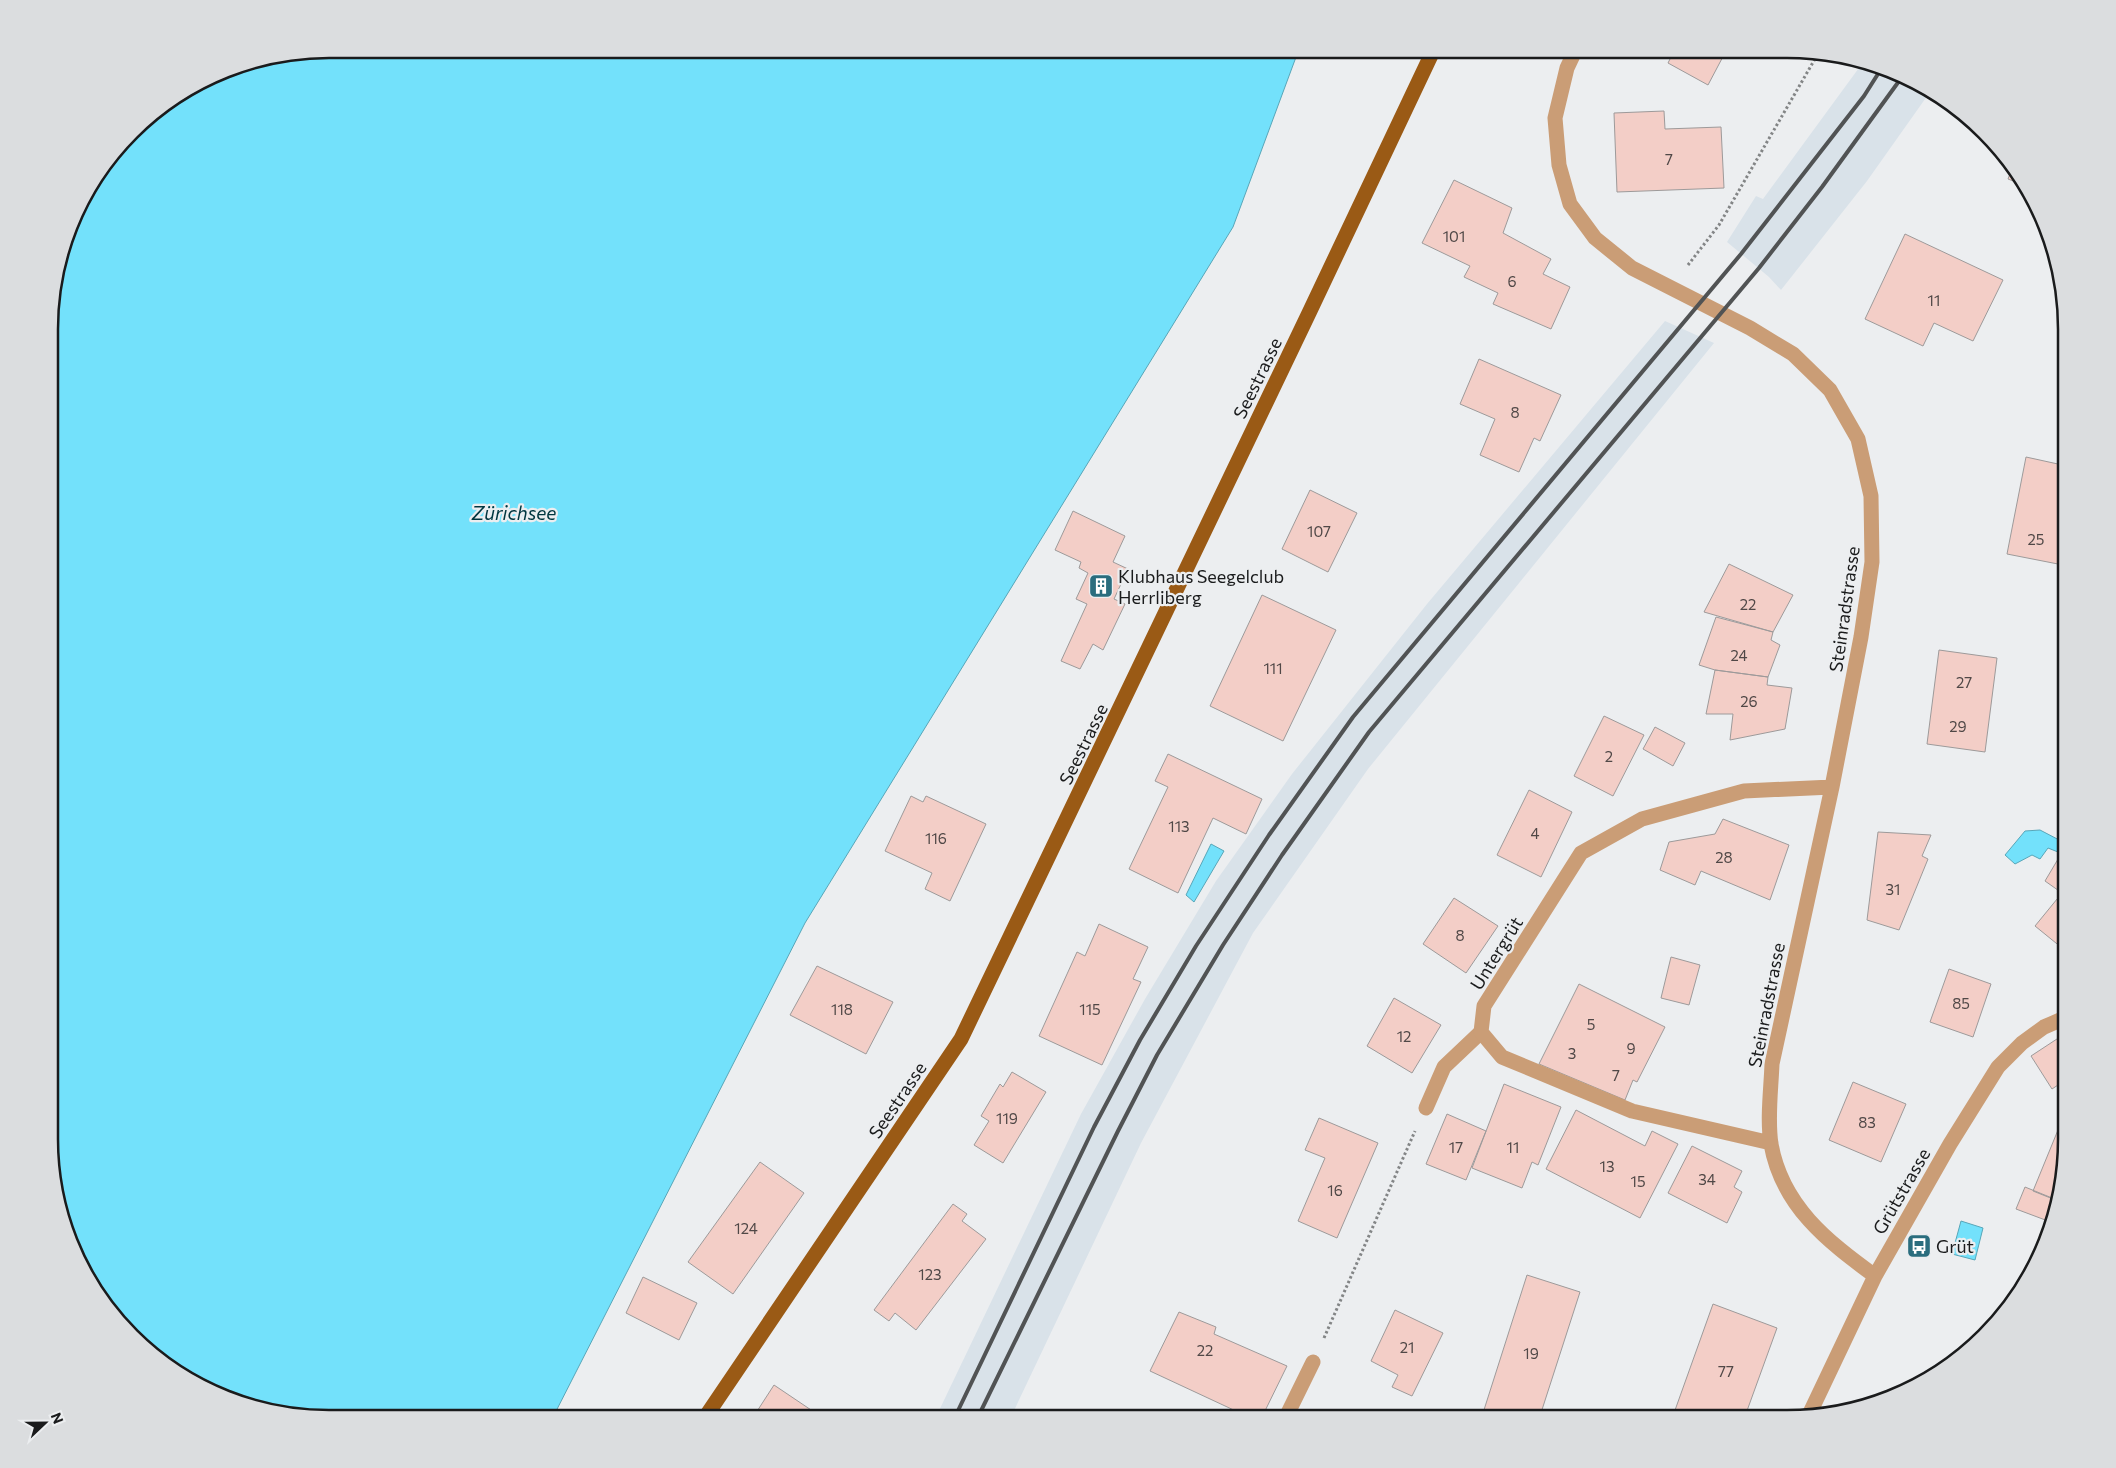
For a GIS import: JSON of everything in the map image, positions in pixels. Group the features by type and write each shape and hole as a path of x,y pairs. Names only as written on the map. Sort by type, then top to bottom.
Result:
{"main road":[{"name":"Seestrasse","path":"710,1410 961,1040 1430,58"}],"street":[{"name":"Steinradstrasse","path":"1572,58 1567,68 1556,118 1559,165 1570,204 1595,238 1632,268 1750,328 1792,354 1830,390 1858,438 1871,496 1872,562 1861,637 1832,787 1772,1064 1771,1143 1779,1176 1792,1199 1812,1224 1833,1245 1874,1276"},
{"name":"Untergrüt","path":"1481,1032 1484,1006 1581,852 1642,819 1744,791 1832,787"},
{"name":"Grütstrasse","path":"1812,1409 1874,1276 1950,1144 1998,1067 2022,1043 2044,1027 2058,1020"},
{"path":"1426,1108 1444,1067 1481,1032 1502,1057 1632,1112 1771,1143"},
{"path":"1289,1410 1313,1362"}],"path":[{"path":"1671,288 1719,225 1815,59"},
{"path":"1313,1362 1426,1108"}],"shaded area":[{"path":"1859,67 1908,85 1927,96 1867,181 1781,290 1769,277 1727,242 1756,196 1763,199"},
{"path":"1665,321 1714,343 1368,769 1253,933 1141,1143 1014,1410 939,1410 1081,1114 1145,999 1216,881 1292,774 1427,604"}],"water":[{"name":"Zürichsee","path":"310,58 1296,58 1233,227 805,923 557,1410 310,1410 258,1401 208,1383 178,1365 163,1355 137,1331 113,1305 85,1260 72,1227 63,1193 58,1158 58,310 67,258 85,208 113,163 163,113 208,85 241,72 275,63"},
{"path":"2040,830 2058,839 2058,852 2048,848 2040,859 2032,855 2015,864 2005,855 2025,831"},
{"path":"1211,844 1224,851 1194,902 1186,895"},
{"path":"1961,1221 1983,1228 1975,1260 1952,1254"}],"building":[{"path":"1670,58 1722,58 1708,85 1668,63"},
{"path":"1664,111 1665,129 1721,127 1724,188 1617,192 1614,113"},
{"path":"2010,174 2015,182 2008,179"},
{"path":"1454,180 1512,208 1503,233 1551,259 1543,274 1570,287 1551,329 1493,304 1498,293 1464,277 1470,266 1422,243"},
{"path":"1905,234 2003,280 1973,341 1934,323 1923,346 1865,319"},
{"path":"1479,359 1561,395 1540,441 1534,438 1519,472 1480,455 1495,419 1460,404"},
{"path":"2026,457 2058,464 2058,564 2007,554"},
{"path":"1310,490 1357,513 1328,572 1282,549"},
{"name":"Klubhaus Seegelclub Herrliberg","path":"1073,511 1125,536 1113,562 1128,569 1114,599 1125,604 1103,650 1093,644 1080,669 1061,661 1087,604 1076,599 1088,573 1079,568 1081,562 1055,550"},
{"path":"1729,564 1793,595 1773,632 1704,612"},
{"path":"1262,595 1336,630 1283,741 1210,706"},
{"path":"1716,617 1773,632 1771,640 1780,645 1768,677 1715,670 1699,665"},
{"path":"1939,650 1997,658 1985,752 1927,744"},
{"path":"1715,670 1768,677 1767,685 1792,688 1785,729 1730,740 1733,714 1706,714"},
{"path":"1604,716 1644,735 1613,796 1574,776"},
{"path":"1655,727 1685,743 1673,766 1643,749"},
{"path":"1168,754 1262,799 1246,834 1213,818 1178,893 1129,869 1168,787 1155,781"},
{"path":"1529,790 1572,812 1541,877 1497,855"},
{"path":"911,796 923,802 926,796 986,824 950,901 925,889 932,873 885,851"},
{"path":"1723,819 1789,845 1770,900 1701,871 1695,885 1660,870 1669,842 1715,834"},
{"path":"1878,832 1931,835 1922,856 1928,859 1899,930 1867,920"},
{"path":"2058,859 2058,890 2045,881"},
{"path":"1454,898 1498,926 1466,973 1423,944"},
{"path":"2058,898 2058,945 2035,926"},
{"path":"1099,924 1148,947 1133,979 1141,982 1102,1065 1039,1036 1077,952 1085,956"},
{"path":"1671,957 1700,965 1689,1005 1661,998"},
{"path":"817,966 893,1002 866,1054 790,1015"},
{"path":"1949,969 1991,984 1973,1037 1930,1022"},
{"path":"1579,984 1665,1027 1637,1082 1633,1080 1625,1100 1539,1064"},
{"path":"1394,998 1441,1025 1412,1073 1367,1046"},
{"path":"2058,1038 2058,1085 2052,1089 2031,1056"},
{"path":"1012,1072 1046,1092 1003,1163 974,1145 989,1121 981,1116 1000,1084 1003,1087"},
{"path":"1853,1082 1906,1104 1881,1162 1829,1140"},
{"path":"1504,1084 1561,1107 1538,1165 1532,1162 1522,1188 1472,1168"},
{"path":"1576,1110 1645,1146 1652,1131 1678,1144 1640,1218 1546,1169"},
{"path":"1447,1114 1486,1131 1466,1180 1426,1164"},
{"path":"1319,1118 1378,1143 1337,1238 1298,1221 1325,1158 1305,1150"},
{"path":"2058,1130 2058,1158 2052,1198 2033,1191"},
{"path":"1692,1146 1742,1171 1734,1187 1742,1192 1727,1223 1668,1193"},
{"path":"760,1162 804,1193 733,1294 688,1262"},
{"path":"2025,1187 2052,1198 2046,1220 2016,1209"},
{"path":"953,1204 967,1214 962,1221 986,1239 916,1330 895,1313 889,1321 874,1310"},
{"path":"1527,1275 1580,1292 1542,1410 1484,1410"},
{"path":"643,1277 697,1303 679,1340 626,1313"},
{"path":"1713,1304 1777,1328 1747,1410 1675,1410"},
{"path":"1395,1310 1443,1333 1412,1396 1392,1387 1398,1375 1371,1361"},
{"path":"1179,1312 1216,1327 1214,1334 1287,1366 1265,1410 1234,1410 1150,1371"},
{"path":"774,1385 811,1410 758,1410"}],"railway":[{"path":"958,1410 1094,1127 1140,1040 1196,946 1269,835 1353,717 1741,254 1864,96 1878,73"},
{"path":"981,1410 1157,1055 1223,945 1282,855 1369,732 1759,268 1822,187 1899,81"}],"place":[{"name":"Klubhaus Seegelclub Herrliberg","path":"1101,586"},
{"name":"Grüt","path":"1919,1246"}]}
